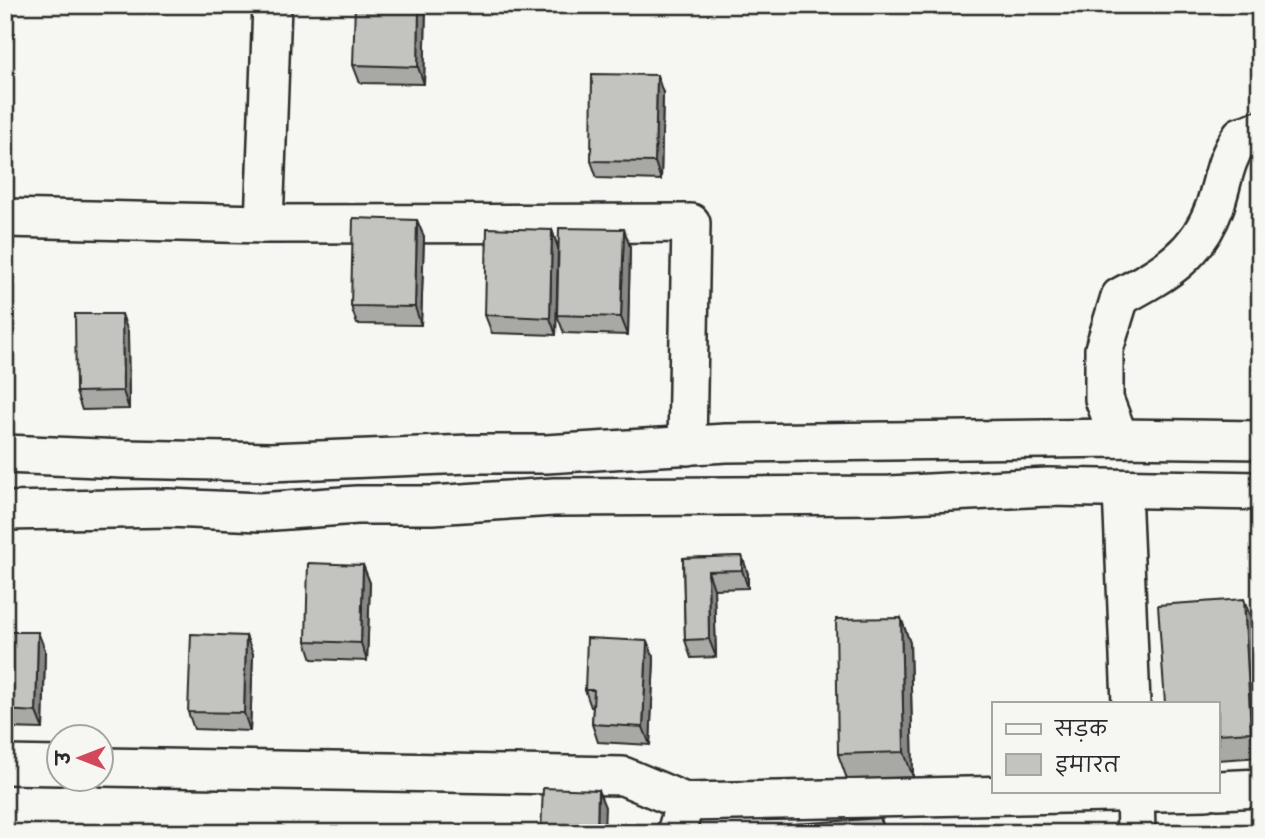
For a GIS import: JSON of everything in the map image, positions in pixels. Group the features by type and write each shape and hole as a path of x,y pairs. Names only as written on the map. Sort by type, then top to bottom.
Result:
{"street":[{"path":"264,224 272,5"},
{"path":"1119,438 1104,399 1104,349 1120,297 1164,272 1191,250 1214,208 1228,156 1241,136 1260,130"},
{"path":"5,218 264,224 691,223 687,446"},
{"path":"5,454 124,460 270,462 470,454 546,454 687,446 1119,438 1260,440"},
{"path":"5,512 169,508 260,512 357,505 433,505 554,498 890,495 1048,487 1260,491"},
{"path":"1122,490 1131,702"},
{"path":"5,765 46,766"},
{"path":"116,767 623,776 681,817 1135,792 1136,833"},
{"path":"1220,790 1260,788"}],"building":[{"path":"355,5 419,5 418,67 353,65"},
{"path":"592,74 657,75 655,162 591,161"},
{"path":"353,218 417,220 415,307 351,306"},
{"path":"487,228 552,230 550,318 485,315"},
{"path":"559,228 624,229 621,317 557,315"},
{"path":"75,314 122,314 123,391 76,392"},
{"path":"742,556 742,570 708,571 709,639 685,640 683,558"},
{"path":"308,563 363,565 361,643 306,641"},
{"path":"1244,599 1251,732 1220,734 1220,702 1165,702 1158,605"},
{"path":"901,618 904,752 838,754 836,619"},
{"path":"5,632 38,632 36,712 5,710"},
{"path":"191,634 246,636 244,713 188,712"},
{"path":"587,638 647,641 643,727 592,724 594,690 585,690"},
{"path":"543,788 598,790 597,833 541,833"},
{"path":"881,818 881,833 796,833 796,824"}]}
